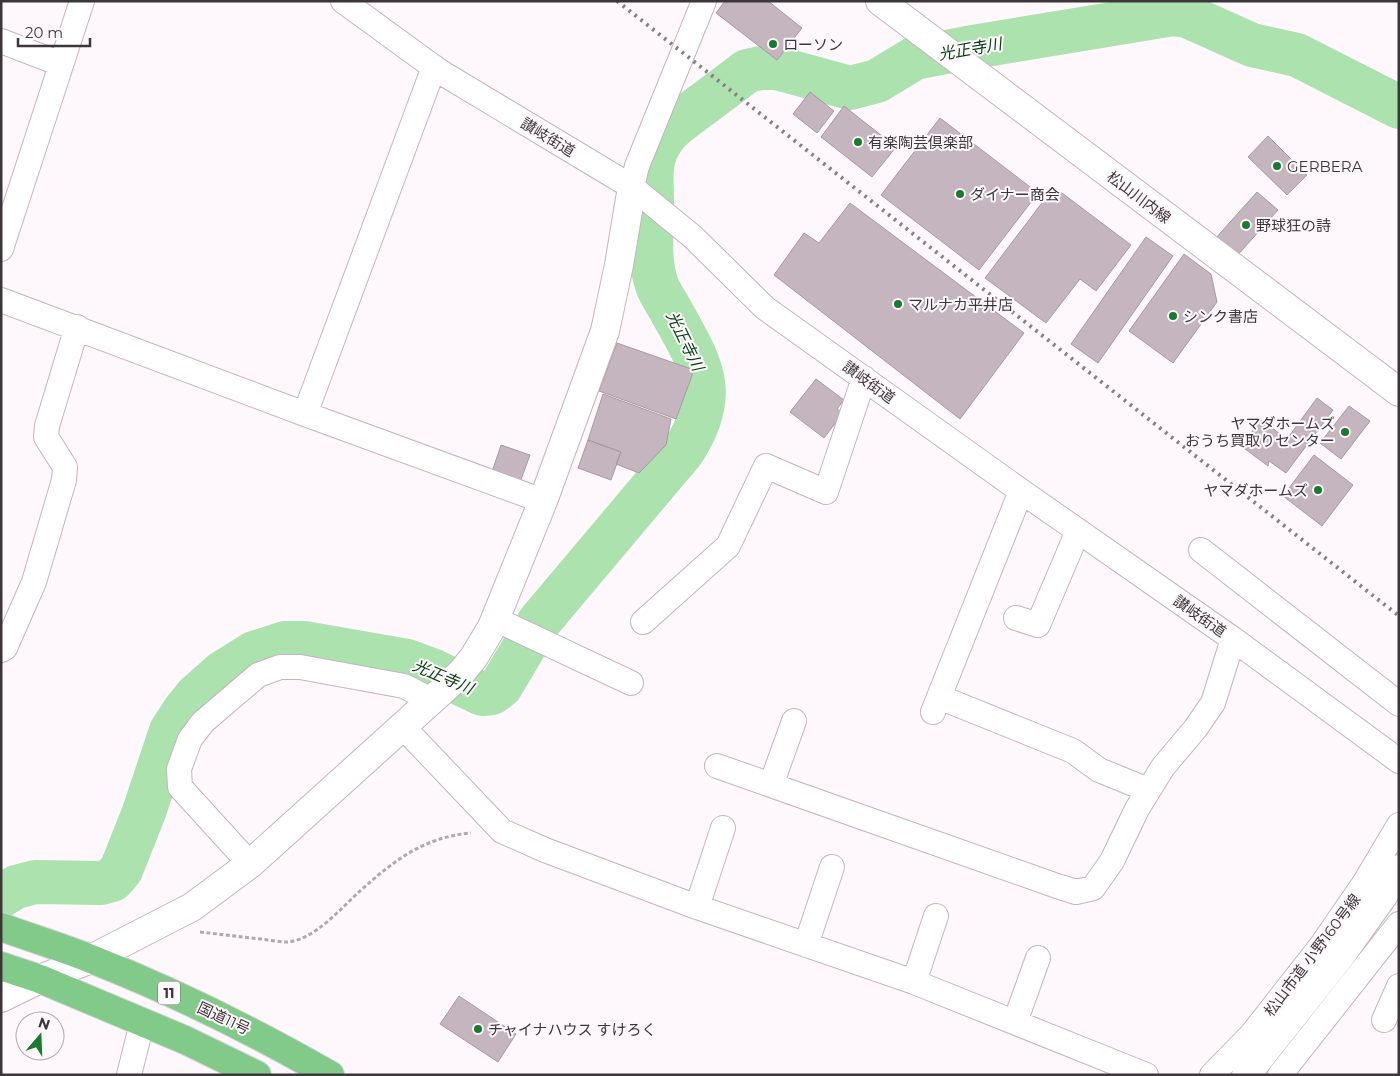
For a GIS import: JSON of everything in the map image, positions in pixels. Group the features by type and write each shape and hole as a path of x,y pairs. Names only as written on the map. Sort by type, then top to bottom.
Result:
{"highway":[{"name":"国道11号","path":"1,927 91,959 203,1008 256,1033 330,1075"},
{"path":"1,966 186,1040 257,1075"}],"street":[{"path":"1,249 82,1"},
{"name":"讃岐街道","path":"343,1 434,67 632,187 693,237 765,308 1021,491 1233,639 1399,761"},
{"path":"1,998 91,959 192,907 250,864 403,727 474,657 495,619 544,500 605,331 637,166 704,1"},
{"name":"松山川内線","path":"880,1 1399,392"},
{"path":"1,41 61,64"},
{"path":"305,414 434,67"},
{"path":"1,300 305,414 544,500"},
{"path":"1,650 5,648 34,582 64,480 65,467 46,438 47,426 76,328"},
{"path":"643,622 728,546 766,466 826,492 864,378"},
{"path":"1021,491 936,705 1073,751 1099,770 1148,790"},
{"path":"1016,618 1038,625 1078,531"},
{"path":"1216,553 1314,627 1399,704"},
{"path":"495,619 631,683"},
{"path":"717,766 1076,892 1093,888 1112,861 1148,790 1163,767 1195,729 1213,703 1233,639"},
{"path":"250,864 180,787 179,768 190,739 203,722 258,675 280,667 300,667 404,686 445,687"},
{"path":"772,785 794,721"},
{"path":"403,727 502,831 546,850 697,907 914,982 1146,1075"},
{"name":"松山市道 小野160号線","path":"1212,1075 1252,1034 1321,946 1365,882 1399,824"},
{"path":"697,907 723,828"},
{"path":"806,946 832,867"},
{"name":"松山市道 小野160号線","path":"1246,1075 1339,958 1383,896 1399,869"},
{"path":"914,982 936,916"},
{"path":"1280,1075 1399,924"},
{"path":"1015,1022 1038,958"},
{"path":"129,1075 142,1022"}],"path":[{"path":"174,916 198,932 288,942 308,935 338,912 395,862 426,843 451,835 502,831"}],"building":[{"name":"ローソン","path":"725,1 768,1 802,28 777,60 716,13"},
{"path":"810,92 834,111 817,133 793,114"},
{"name":"有楽陶芸倶楽部","path":"844,106 896,147 872,177 821,137"},
{"name":"ダイナー商会","path":"940,118 1038,193 979,270 881,195"},
{"name":"GERBERA","path":"1268,136 1307,175 1287,195 1248,157"},
{"name":"ダイナー商会","path":"1054,187 1131,245 1096,291 1080,279 1046,323 985,278"},
{"name":"野球狂の詩","path":"1257,192 1278,210 1235,258 1214,240"},
{"name":"マルナカ平井店","path":"850,203 1024,333 960,419 774,275 804,233 819,243"},
{"path":"1146,237 1173,256 1098,363 1071,344"},
{"name":"シンク書店","path":"1184,254 1211,274 1217,302 1173,363 1129,331"},
{"path":"617,343 694,370 676,419 599,391"},
{"path":"816,379 844,400 837,409 843,413 824,438 790,412"},
{"path":"603,394 671,419 666,445 639,473 616,464 621,452 588,440"},
{"path":"1317,398 1333,410 1286,473 1269,461 1268,466 1241,446 1261,420 1287,439"},
{"name":"ヤマダホームズ おうち買取りセンター","path":"1349,406 1370,421 1341,459 1320,443"},
{"path":"588,440 621,452 611,480 578,468"},
{"path":"501,445 530,455 518,488 490,478"},
{"name":"ヤマダホームズ","path":"1314,455 1353,485 1322,526 1283,496"},
{"name":"チャイナハウス すけろく","path":"459,996 516,1034 498,1062 440,1024"}],"waterway":[{"name":"光正寺川","path":"1,896 16,887 35,882 101,883 112,880 121,870 144,812 171,731 196,696 222,673 254,653 285,643 304,643 407,661 434,671 482,694 492,693 501,686 539,622 683,451 695,431 704,395 698,364 658,288 652,265 651,177 653,163 658,148 669,131 747,71 761,68 777,68 850,88 877,81 915,58 1173,14 1187,16 1252,45 1297,55 1399,107"}],"railway":[{"path":"617,1 1399,616"}],"place":[{"name":"ローソン","path":"773,44"},
{"name":"有楽陶芸倶楽部","path":"858,142"},
{"name":"GERBERA","path":"1277,166"},
{"name":"ダイナー商会","path":"960,194"},
{"name":"野球狂の詩","path":"1246,225"},
{"name":"マルナカ平井店","path":"898,304"},
{"name":"シンク書店","path":"1173,316"},
{"name":"ヤマダホームズ おうち買取りセンター","path":"1345,432"},
{"name":"ヤマダホームズ","path":"1318,490"},
{"name":"チャイナハウス すけろく","path":"478,1029"}]}
